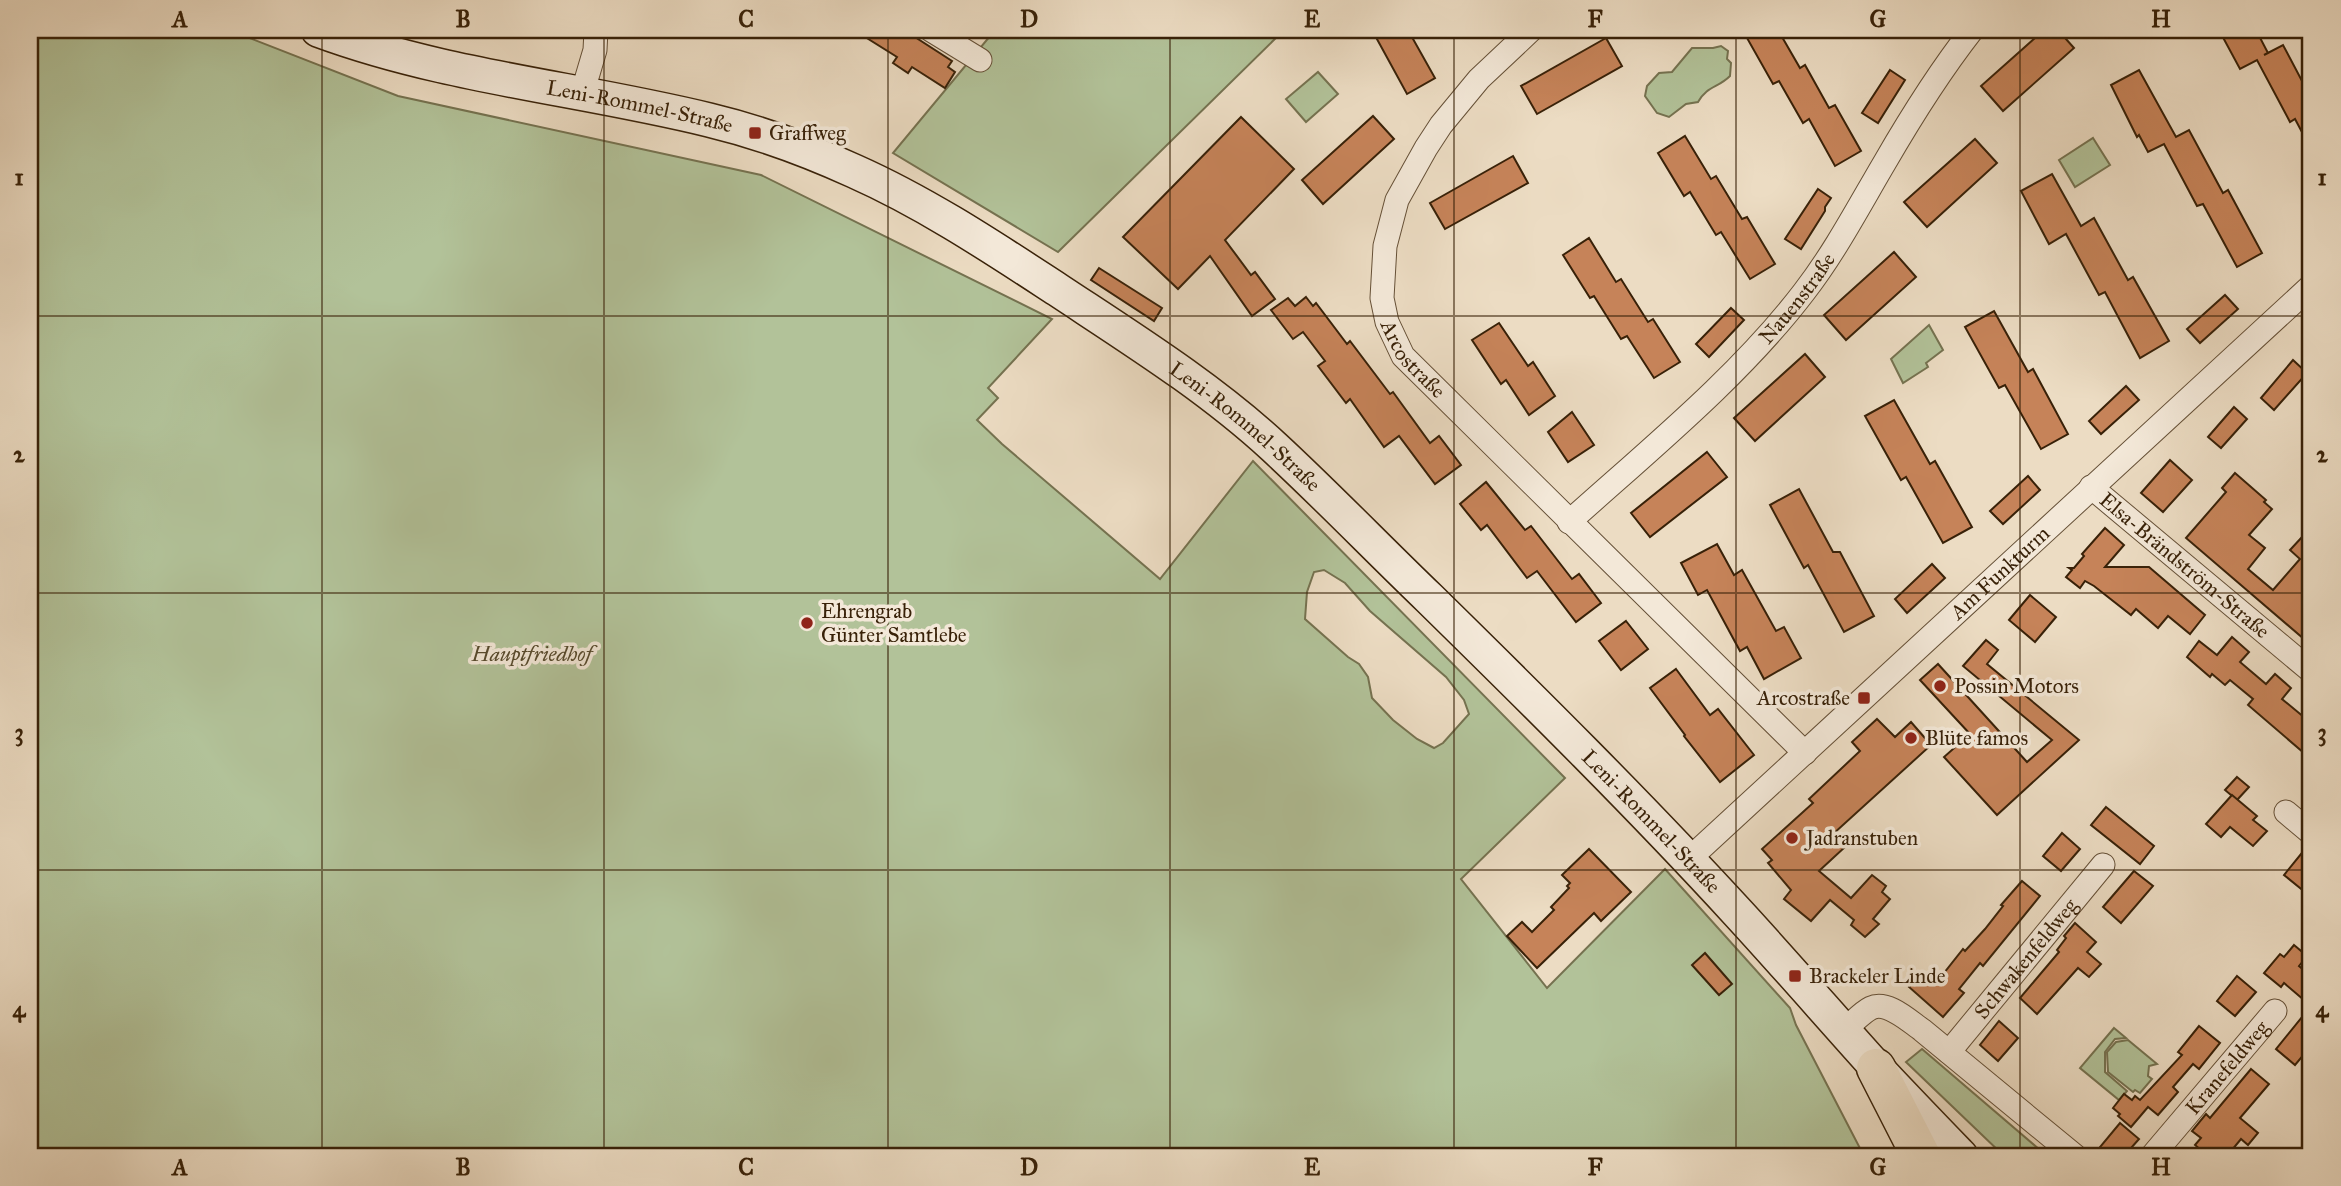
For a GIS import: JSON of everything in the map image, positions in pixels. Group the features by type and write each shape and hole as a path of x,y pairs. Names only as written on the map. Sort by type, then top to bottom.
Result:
{"highway":[{"path":"1877,1068 1920,1156"}],"main road":[{"name":"Leni-Rommel-Straße","path":"318,30 406,57 515,82 643,105 755,132 857,172 907,197 999,251 1146,348 1272,445 1564,731 1688,860 1961,1156"}],"street":[{"path":"582,94 595,50 596,30"},
{"path":"931,30 980,60"},
{"name":"Arcostraße","path":"1531,30 1479,79 1441,125 1397,200 1385,246 1382,298 1387,322 1403,356 1805,753"},
{"name":"Nauenstraße","path":"1569,522 1709,394 1784,317 1835,247 1887,158 1972,30"},
{"name":"Am Funkturm","path":"1688,860 2311,286"},
{"name":"Elsa-Brändström-Straße","path":"2091,487 2311,671"},
{"path":"2287,811 2311,833"},
{"name":"Schwakenfeldweg","path":"1949,1052 2103,865"},
{"path":"1844,1030 1872,1007 1884,1007 1922,1030 2075,1156"},
{"name":"Kranefeldweg","path":"2152,1156 2275,1011"}],"green space":[{"name":"Hauptfriedhof","path":"30,30 229,30 398,96 761,175 1052,319 988,388 998,398 977,420 1160,579 1253,461 1565,778 1461,879 1547,988 1665,869 1790,1008 1796,1025 1864,1156 30,1156","holes":["1324,570 1345,583 1370,611 1446,677 1464,700 1469,714 1443,743 1434,748 1417,739 1393,720 1372,698 1368,677 1359,664 1305,619 1307,592 1314,572"]},
{"path":"995,30 1284,30 1058,252 893,153"},
{"path":"1721,46 1728,51 1730,76 1705,93 1698,102 1686,104 1669,117 1657,113 1645,96 1647,86 1659,73 1672,72 1692,48"},
{"path":"1318,72 1338,94 1306,122 1286,99"},
{"path":"2093,138 2110,165 2075,187 2059,160"},
{"path":"1929,325 1943,350 1926,363 1928,367 1903,383 1891,359"},
{"path":"2114,1028 2126,1038 2115,1039 2105,1052 2105,1072 2127,1091 2119,1100 2080,1068"},
{"path":"2128,1040 2157,1064 2149,1066 2148,1076 2152,1079 2140,1093 2135,1090 2133,1092 2108,1072 2107,1052 2116,1042"},
{"path":"1922,1049 2047,1156 2004,1156 1906,1062"}],"building":[{"path":"854,30 904,30 952,61 948,67 955,72 945,88 912,67 908,73 893,63 897,57"},
{"path":"1372,30 1408,30 1435,78 1407,94"},
{"path":"1762,30 1778,30 1800,68 1805,65 1829,108 1835,105 1861,151 1835,166 1809,119 1803,123 1779,81 1773,84 1747,38"},
{"path":"2044,30 2058,30 2074,48 2003,111 1981,86"},
{"path":"2219,30 2256,30 2268,53 2283,45 2311,98 2311,149 2295,119 2290,122 2257,60 2240,69"},
{"path":"1606,38 1622,66 1537,114 1521,86"},
{"path":"1890,70 1905,80 1878,123 1862,113"},
{"path":"2139,70 2176,137 2189,130 2223,193 2228,190 2262,253 2237,267 2203,204 2197,206 2164,144 2148,152 2139,135 2137,137 2111,85"},
{"path":"1373,116 1394,139 1323,204 1302,180"},
{"path":"1241,117 1294,169 1225,240 1251,275 1255,272 1275,299 1252,316 1210,256 1178,289 1123,237"},
{"path":"1685,136 1711,179 1716,176 1742,219 1747,217 1775,264 1750,279 1721,232 1716,235 1690,192 1684,196 1658,153"},
{"path":"1975,139 1997,163 1927,227 1904,202"},
{"path":"1513,156 1528,183 1445,229 1430,203"},
{"path":"2052,174 2081,226 2094,218 2128,280 2133,277 2169,341 2140,358 2105,292 2099,295 2066,234 2049,244 2021,191"},
{"path":"1818,189 1831,198 1801,249 1785,239"},
{"path":"1589,238 1616,282 1621,279 1648,322 1653,319 1680,362 1654,378 1627,336 1621,339 1594,296 1590,298 1563,255"},
{"path":"1894,252 1916,277 1846,340 1824,315"},
{"path":"1099,268 1162,308 1154,321 1091,280"},
{"path":"2225,295 2238,309 2200,343 2187,329"},
{"path":"1306,297 1313,306 1316,303 1347,344 1350,341 1390,394 1393,392 1430,443 1439,436 1461,465 1435,484 1399,436 1384,447 1350,399 1346,403 1318,366 1325,361 1303,332 1293,339 1271,310 1288,298 1295,306"},
{"path":"1731,308 1744,320 1709,357 1696,344"},
{"path":"1994,311 2028,372 2033,369 2068,434 2041,449 2005,385 1999,388 1965,327"},
{"path":"1499,323 1528,366 1533,362 1555,396 1529,415 1506,380 1501,384 1472,340"},
{"path":"1805,354 1825,377 1755,441 1734,418"},
{"path":"2293,360 2307,373 2274,410 2261,398"},
{"path":"2126,386 2139,400 2101,434 2089,421"},
{"path":"1894,400 1930,464 1935,461 1972,527 1943,543 1906,477 1901,480 1865,416"},
{"path":"2234,407 2247,419 2221,448 2208,437"},
{"path":"1572,412 1594,445 1568,462 1548,432"},
{"path":"1707,452 1727,477 1650,537 1631,513"},
{"path":"2170,460 2192,480 2163,512 2141,493"},
{"path":"2235,473 2266,500 2264,502 2272,509 2249,535 2265,548 2248,569 2273,590 2300,559 2290,550 2303,536 2311,543 2311,645 2186,538 2226,492 2222,488"},
{"path":"2028,476 2040,490 2003,524 1990,511"},
{"path":"1486,482 1525,530 1531,526 1572,579 1579,574 1601,603 1576,622 1537,571 1527,578 1487,525 1481,530 1460,504"},
{"path":"1799,489 1833,552 1840,552 1874,616 1844,632 1808,565 1804,568 1770,505"},
{"path":"2105,528 2124,545 2105,567 2149,567 2205,615 2190,634 2168,616 2158,628 2136,609 2131,615 2094,586 2085,581 2080,588 2066,577 2072,570 2069,568 2074,568 2084,556 2082,554"},
{"path":"1717,544 1734,575 1742,570 1776,631 1784,627 1801,658 1764,679 1747,647 1740,651 1707,590 1698,595 1681,563"},
{"path":"1932,564 1945,578 1907,613 1895,599"},
{"path":"2030,595 2056,617 2035,642 2009,620"},
{"path":"1626,621 1648,649 1621,670 1599,641"},
{"path":"2232,637 2249,652 2240,662 2266,684 2275,674 2291,688 2282,699 2311,723 2311,759 2248,705 2253,699 2230,680 2225,685 2212,674 2210,677 2187,657 2199,641 2217,655"},
{"path":"1986,640 1998,650 1987,664 2079,740 1997,815 1944,757 1970,734 1920,680 1938,664 2027,762 2052,740 1963,666"},
{"path":"1676,669 1710,715 1718,709 1754,755 1720,782 1650,688"},
{"path":"1877,719 1895,737 1911,722 1931,745 1833,834 1845,847 1819,871 1851,898 1872,875 1886,886 1882,892 1890,899 1873,919 1879,924 1865,937 1851,925 1854,920 1830,900 1811,921 1784,899 1791,890 1768,863 1772,860 1762,849 1813,803 1809,799 1860,751 1852,742"},
{"path":"2237,777 2249,787 2237,800 2225,790"},
{"path":"2232,795 2257,816 2253,820 2267,831 2253,846 2230,827 2221,837 2206,824"},
{"path":"2106,807 2154,846 2140,864 2091,825"},
{"path":"2062,833 2080,849 2061,871 2043,856"},
{"path":"1589,849 1631,892 1601,921 1594,913 1537,968 1507,936 1522,922 1532,932 1554,910 1551,907 1569,888 1567,886 1570,883 1562,875"},
{"path":"2301,854 2311,863 2311,897 2284,875"},
{"path":"2134,871 2153,886 2121,923 2103,907"},
{"path":"2022,881 2040,896 1983,966 1980,963 1959,989 1964,993 1943,1017 1909,987 1922,972 1936,983 1963,949 1965,951 1985,929"},
{"path":"2075,923 2096,942 2087,952 2101,964 2089,977 2078,968 2037,1014 2020,998 2059,952 2057,950 2066,938 2064,936"},
{"path":"2294,945 2307,956 2299,966 2311,976 2311,1006 2284,983 2281,987 2264,973 2280,954 2284,957"},
{"path":"1705,953 1732,984 1719,995 1692,965"},
{"path":"2237,976 2256,992 2235,1016 2217,1001"},
{"path":"2311,1006 2311,1046 2295,1065 2276,1049"},
{"path":"1999,1021 2018,1038 1998,1061 1980,1045"},
{"path":"2199,1026 2220,1043 2199,1069 2193,1064 2173,1087 2178,1092 2158,1115 2148,1107 2131,1127 2113,1108 2124,1094 2132,1100 2135,1096 2140,1100 2182,1055 2178,1052"},
{"path":"2251,1069 2269,1084 2240,1118 2258,1133 2248,1145 2241,1139 2227,1156 2208,1156 2195,1145 2201,1138 2192,1131 2206,1114 2210,1118"},
{"path":"2120,1123 2139,1139 2124,1156 2111,1156 2100,1147"}],"place":[{"name":"Graffweg","path":"755,133"},
{"name":"Ehrengrab Günter Samtlebe","path":"807,623"},
{"name":"Possin Motors","path":"1940,686"},
{"name":"Arcostraße","path":"1864,698"},
{"name":"Blüte famos","path":"1911,738"},
{"name":"Jadranstuben","path":"1792,838"},
{"name":"Brackeler Linde","path":"1795,976"}]}
